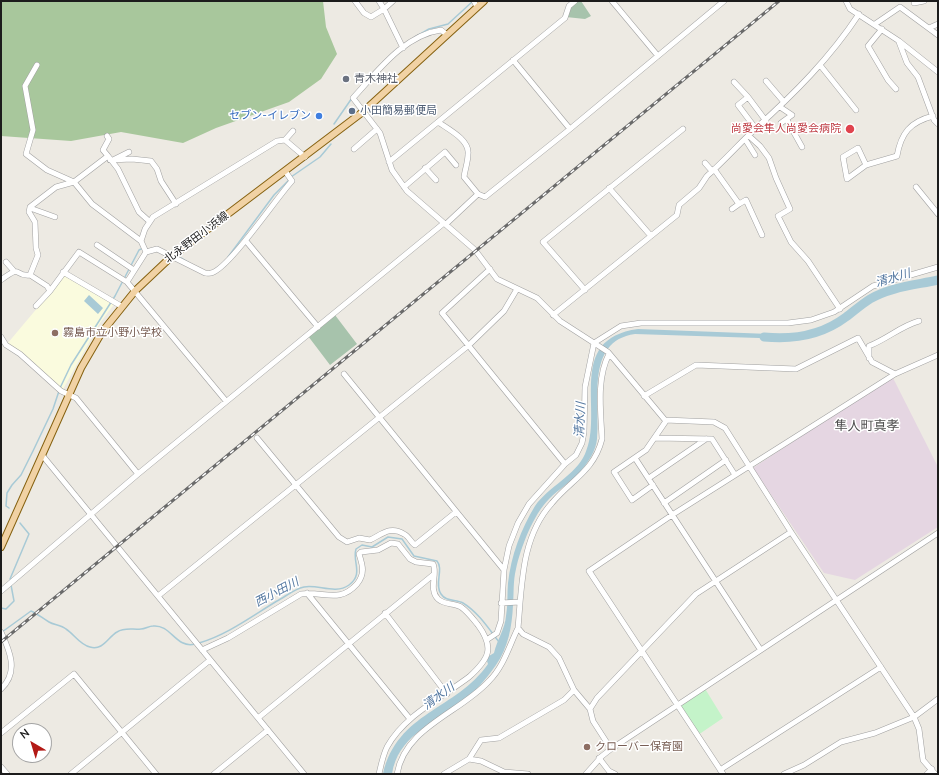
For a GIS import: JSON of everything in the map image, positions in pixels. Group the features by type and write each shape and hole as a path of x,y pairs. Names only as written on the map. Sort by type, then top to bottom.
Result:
{"main road":[{"name":"北永野田小浜線","path":"1,547 69,395 116,303 135,291 171,257 287,173 305,156 364,111 446,34 475,4 484,1"}],"street":[{"path":"355,1 364,13 371,17 393,1"},
{"path":"379,1 402,46"},
{"path":"388,162 564,18 568,6 575,1"},
{"path":"612,1 658,56"},
{"path":"438,122 453,131 466,145 469,152 464,177 478,194 485,197 570,129 724,1"},
{"path":"846,1 850,8 899,41 938,72"},
{"path":"914,3 924,1"},
{"path":"875,24 900,7 938,35"},
{"path":"553,315 677,215 679,205 699,188 713,170 766,121 820,65 842,39 859,14"},
{"path":"929,28 938,24"},
{"path":"882,29 868,46 888,80 896,89"},
{"path":"446,34 441,30 429,32 402,46 353,98 377,129 388,162 404,188 476,250 498,279 537,298 566,326 609,353 666,421"},
{"path":"899,41 907,63 918,77 933,116 938,124"},
{"path":"513,60 570,129"},
{"path":"37,64 25,86 33,130 26,154 47,170 74,182 92,204 141,242 145,250"},
{"path":"820,65 856,110"},
{"path":"766,81 784,102"},
{"path":"734,82 748,97 766,121"},
{"path":"748,97 738,105 756,129"},
{"path":"780,107 792,115 781,123"},
{"path":"866,166 858,148 844,157 848,179 866,166 897,156 900,140 907,131 918,122 933,116"},
{"path":"787,120 802,147"},
{"path":"354,148 377,129"},
{"path":"585,290 543,242 683,129"},
{"path":"141,242 150,221 261,150 277,141 285,140 293,131"},
{"path":"107,136 109,139 103,150 118,169 139,212 150,221"},
{"path":"747,137 755,155"},
{"path":"747,137 760,146 769,158 790,209 778,216 791,242 808,261 840,309"},
{"path":"285,140 305,156"},
{"path":"30,275 38,255 35,242 35,222 29,212 30,208 56,186 74,182 110,159 129,152"},
{"path":"404,188 445,152 456,165"},
{"path":"110,159 145,160 154,163 160,181 176,204"},
{"path":"706,163 739,204"},
{"path":"425,168 436,180"},
{"path":"124,280 145,250 157,249 205,273 211,274 218,270 246,241 292,180 287,173"},
{"path":"916,187 938,214"},
{"path":"609,188 651,236"},
{"path":"1,591 138,474 445,223 478,194"},
{"path":"732,209 746,200 762,235"},
{"path":"30,208 55,216"},
{"path":"246,241 318,326"},
{"path":"97,245 131,268"},
{"path":"36,306 50,291 79,252 124,280 135,291 226,401"},
{"path":"6,262 13,270 30,275 47,286 50,291"},
{"path":"488,639 497,633 501,621 504,570 509,546 521,516 529,504 565,464 576,455 582,443 584,432 585,387 596,344 621,326 636,323 788,323 820,318 840,309 873,286 938,267"},
{"path":"490,269 442,314 469,345 565,464"},
{"path":"1,280 13,270"},
{"path":"63,272 116,303"},
{"path":"158,596 469,345 504,311 516,289"},
{"path":"869,360 869,346 885,339 906,324 919,321"},
{"path":"1,337 6,345 20,354 59,390 76,398 138,474"},
{"path":"644,396 696,365 796,369 858,338 869,360 895,374"},
{"path":"397,774 406,751 419,734 465,702 490,681 506,656 518,628 521,581 530,541 551,503 584,474 600,448 602,439 602,376 604,365 609,353"},
{"path":"880,667 721,772 589,571 672,515 895,374 938,355"},
{"path":"344,374 504,570"},
{"path":"666,421 688,420 720,424 725,428 791,532 914,717 919,729 923,760 935,771 928,774"},
{"path":"653,485 632,500 614,472 646,450 666,421"},
{"path":"257,438 339,537 347,542 359,538 370,540 382,532 389,531 404,534 415,545 456,512"},
{"path":"655,438 712,439 735,475"},
{"path":"649,478 706,439"},
{"path":"42,455 304,774"},
{"path":"635,458 760,649"},
{"path":"664,503 726,460"},
{"path":"590,709 598,698 696,594 791,532"},
{"path":"586,774 599,758 611,749 760,649 938,533"},
{"path":"201,649 228,638 301,594 330,596 350,592 361,579 363,570 359,554 361,552 378,550 391,543 401,546 410,559 416,562 433,564 435,567 433,574 434,592 438,599 464,609 488,639 487,655 478,669 447,694 410,719 397,733 387,748 379,774"},
{"path":"258,718 433,574"},
{"path":"307,594 410,719"},
{"path":"501,603 520,602"},
{"path":"385,613 447,694"},
{"path":"518,628 523,634 549,648 559,658 574,690 590,709 593,721 611,749"},
{"path":"1,689 9,679 13,668 2,634"},
{"path":"71,774 210,660"},
{"path":"1,732 74,674 156,774"},
{"path":"444,774 469,759 481,740 499,738 564,700 574,690"},
{"path":"784,774 804,765 841,742 876,733 914,717 938,700"},
{"path":"214,774 268,730"},
{"path":"599,758 609,771 615,774"},
{"path":"469,759 481,761 511,774 528,774"},
{"path":"1,767 7,774"}],"shaded area":[{"path":"578,1 581,1 591,16 585,19 566,17 570,7"},
{"name":"霧島市立小野小学校","path":"65,275 115,303 100,323 62,391 7,344"},
{"path":"335,315 357,344 330,365 308,336"},
{"path":"892,376 938,467 938,527 855,580 824,573 753,468"}],"green space":[{"path":"1,1 323,1 326,27 337,54 321,79 289,102 216,128 183,143 121,132 71,141 1,136"},
{"path":"704,687 723,718 698,735 677,704"}],"water":[{"path":"89,295 103,308 98,314 84,301"},
{"path":"638,329 770,334 776,337 759,338 635,334 619,339 608,348 602,361 598,376 598,425 595,448 581,471 553,495 543,506 528,532 514,578 510,629 504,652 488,676 469,696 426,726 408,741 395,761 392,774 383,774 390,753 401,737 414,724 460,692 475,679 488,664 487,661 489,656 494,653 504,625 507,608 509,573 517,543 525,524 535,506 541,499 575,469 585,454 590,437 591,380 594,362 601,347 615,336"}],"waterway":[{"path":"415,37 429,29 448,24 472,2"},
{"path":"334,124 352,98"},
{"path":"291,177 320,157 331,144"},
{"path":"228,257 274,195 289,180"},
{"path":"60,388 71,365 115,296 139,250 141,249"},
{"path":"181,258 189,263"},
{"name":"清水川","path":"764,337 797,337 817,332 837,323 867,301 878,295 895,289 938,280"},
{"path":"9,508 6,506 7,493 21,475 53,409 59,391"},
{"path":"10,579 29,534 20,523"},
{"name":"西小田川","path":"199,643 209,640 249,619 297,589 309,586 332,589 344,588 356,577 356,549 362,545 372,547 388,537 402,539 414,556 437,561 440,568 438,586 443,597 463,603 474,611 499,642"},
{"path":"1,608 6,609 14,601 11,585"},
{"name":"西小田川","path":"2,632 31,611 51,623 69,631 80,642 90,647 95,648 102,645 120,630 142,629 150,626 159,626 183,643 188,645 195,644"}],"railway":[{"path":"1,642 779,1"}],"place":[{"name":"青木神社","path":"346,79"},
{"name":"小田簡易郵便局","path":"352,111"},
{"name":"セブン-イレブン","path":"319,116"},
{"name":"尚愛会隼人尚愛会病院","path":"850,129"},
{"name":"霧島市立小野小学校","path":"55,333"},
{"name":"クローバー保育園","path":"587,747"}],"district":[{"name":"隼人町真孝","path":"867,427"}]}
